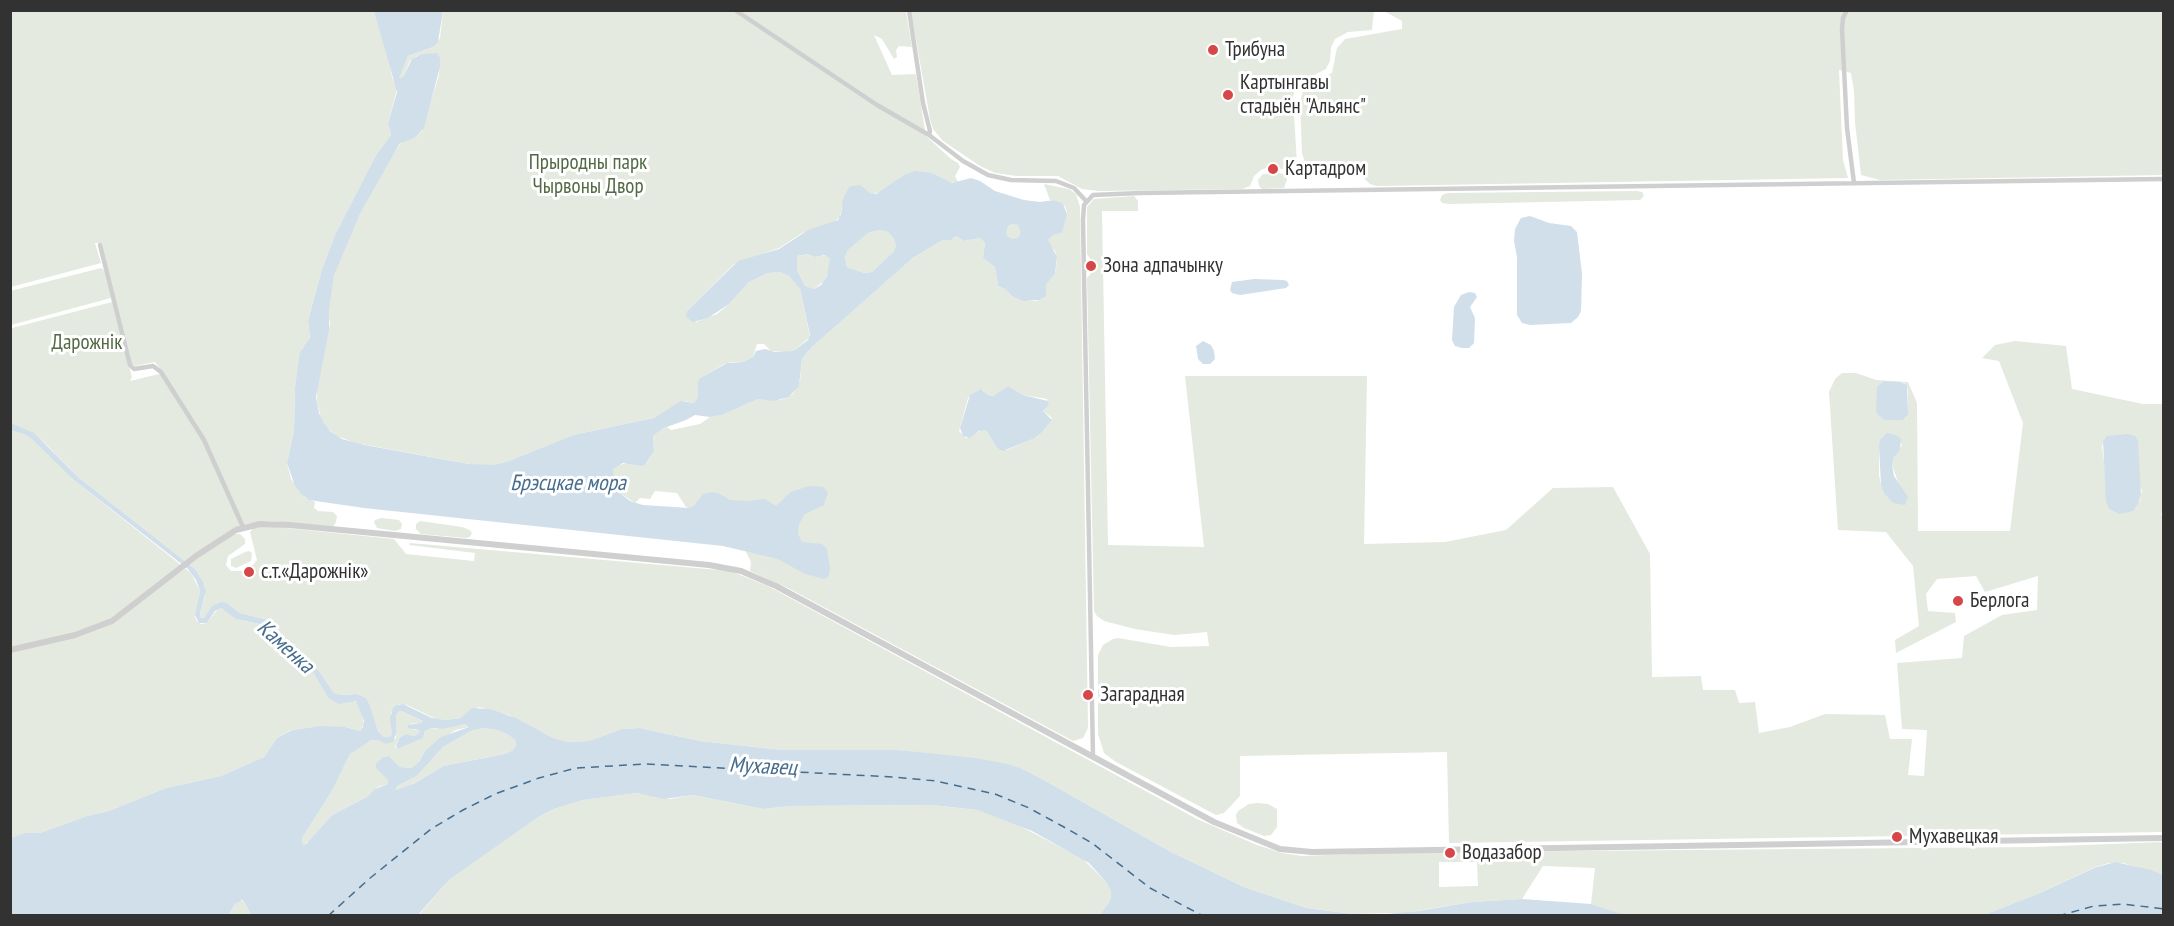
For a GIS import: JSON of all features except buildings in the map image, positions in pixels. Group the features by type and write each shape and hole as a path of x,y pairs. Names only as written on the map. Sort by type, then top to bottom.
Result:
{"street":[{"path":"735,10 870,101 929,135 972,167 1003,180 1056,181 1074,188 1086,201"},
{"path":"909,10 930,128 929,135"},
{"path":"1847,10 1842,28 1847,128 1854,183"},
{"path":"1086,201 1098,194 1140,193 2163,179"},
{"path":"1086,201 1083,220 1093,757"},
{"path":"100,244 130,365 134,369 153,366 161,372 204,440 243,527"},
{"path":"10,650 75,635 112,621 196,556 228,534 243,527 260,524 289,525 662,560 741,571 776,586 1214,822 1270,846 1296,852 2163,838"}],"green space":[{"path":"1374,10 1372,30 1348,32 1335,39 1326,69 1300,82 1295,89 1293,97 1297,165 1282,169 1270,166 1254,176 1250,186 1242,189 1099,191 1082,189 1058,176 1016,176 995,173 980,166 943,141 933,129 930,119 911,11"},
{"name":"Дарожнік","path":"11,11 374,11 397,89 388,123 391,135 376,155 335,235 322,269 308,319 310,337 307,345 302,348 295,387 294,431 287,463 291,479 304,497 315,502 314,508 318,511 333,512 337,516 336,522 333,527 270,521 246,524 230,531 189,560 234,534 240,534 245,539 245,544 228,556 226,565 231,571 242,571 257,560 250,532 253,528 266,526 394,539 406,554 474,561 475,553 409,545 410,543 730,571 768,586 1197,819 1257,845 1282,853 1302,856 1442,851 1454,854 1458,852 2031,847 2163,842 2163,875 2123,863 2109,863 1984,915 1624,916 1591,904 1595,868 1543,866 1522,899 1472,902 1403,913 1353,914 1306,908 1244,887 1171,852 1051,784 1008,764 898,750 782,750 700,741 640,728 622,729 589,741 568,742 553,738 509,715 479,707 461,718 445,720 436,719 407,705 399,704 391,712 392,734 384,737 378,731 366,698 357,694 334,693 319,671 287,644 277,628 268,620 240,613 227,603 201,618 205,587 195,569 78,477 39,437 74,480 191,573 200,591 195,617 197,621 201,624 207,623 221,608 240,620 264,625 275,639 314,674 328,698 359,703 364,724 360,731 345,727 291,730 277,738 264,757 221,776 166,788 109,811 87,816 40,833 24,833 11,838 10,291 101,268 104,270 111,298 11,325 12,328 112,302 132,377 130,381 163,373 155,362 135,366 131,363 100,243 95,243 101,263 11,287","holes":["1439,862 1477,862 1478,886 1439,887"]},
{"name":"Прыродны парк Чырвоны Двор","path":"443,11 906,11 912,47 899,46 896,50 897,57 894,59 882,39 874,35 892,75 916,74 926,136 958,163 960,167 955,176 958,182 949,183 932,173 904,175 882,191 873,194 868,192 842,205 840,217 834,222 802,233 779,248 734,264 687,311 696,322 717,314 749,282 768,273 780,272 789,276 800,289 810,337 793,351 788,352 771,351 764,344 757,344 753,357 743,362 724,364 700,378 698,397 694,403 684,401 654,418 573,435 494,465 475,465 356,443 337,436 327,428 321,418 317,402 317,387 330,323 328,312 332,284 335,271 360,214 393,155 402,141 415,138 422,131 439,75 440,59 436,53 417,56 410,61 403,77 399,78 399,76 408,56 433,47 440,38"},
{"path":"1384,11 2163,11 2163,175 1880,180 1861,175 1851,73 1839,70 1843,160 1848,178 1376,186 1370,184 1357,171 1311,168 1305,163 1302,153 1300,102 1303,91 1332,73 1337,48 1345,39 1402,29 1402,21"},
{"path":"1280,173 1287,179 1284,188 1262,189 1259,186 1258,180 1263,174"},
{"path":"1044,184 1069,189 1076,194 1080,207 1088,728 1083,738 1073,741 790,589 750,571 751,562 745,550 734,545 694,510 686,507 677,493 655,491 650,499 640,498 635,503 620,493 613,477 613,469 616,466 627,463 641,466 646,464 654,451 653,436 664,428 671,430 700,424 710,417 722,415 758,399 780,400 789,397 800,381 802,359 812,347 914,257 943,240 951,240 956,236 964,241 980,238 985,243 983,258 995,267 998,286 1012,296 1037,301 1046,294 1046,285 1055,274 1057,260 1055,251 1048,244 1048,240 1053,235 1062,233 1067,212 1065,206 1050,200","holes":["1008,386 1023,395 1047,399 1049,405 1043,411 1052,418 1037,437 1007,450 997,448 986,430 966,438 959,431 968,398 972,394 983,390 993,396"]},
{"path":"1642,192 1644,196 1640,200 1449,204 1442,203 1440,200 1442,195 1448,193"},
{"path":"1134,196 1138,201 1138,211 1102,211 1108,545 1204,547 1185,376 1367,376 1364,544 1445,542 1506,530 1553,488 1613,487 1650,554 1652,677 1701,676 1703,690 1735,690 1739,703 1755,702 1759,733 1790,727 1825,714 1885,715 1890,739 1912,739 1908,775 1924,776 1927,730 1902,729 1897,663 1962,658 1964,636 2002,615 2037,610 2038,576 1985,592 1976,576 1937,579 1926,594 1928,611 1955,613 1956,622 1896,653 1895,640 1919,626 1913,566 1886,532 1838,530 1829,392 1835,379 1842,373 1856,373 1876,380 1908,382 1917,403 1918,531 2010,531 2023,423 1999,361 1982,358 1995,345 2015,341 2066,346 2072,389 2143,404 2163,404 2164,512 2161,513 2164,525 2163,832 1449,843 1447,752 1240,756 1240,796 1224,813 1216,815 1116,762 1104,753 1098,734 1098,655 1103,645 1118,638 1171,647 1209,646 1207,632 1174,635 1135,629 1104,621 1094,611 1087,278 1092,272 1092,262 1087,254 1087,207 1094,199","holes":["1884,381 1904,383 1908,389 1908,415 1903,420 1885,420","1898,436 1902,445 1892,465 1899,485 1888,498 1879,475 1879,447","2105,438 2142,490 2135,508 2119,514 2110,510 2102,446"]},
{"path":"1014,224 1022,232 1014,240 1006,232"},
{"path":"879,230 888,232 894,239 896,246 893,252 872,272 864,273 847,267 845,257 848,250 868,233"},
{"path":"807,254 815,257 827,255 830,259 829,271 824,281 814,289 805,286 797,270 797,256"},
{"path":"381,518 399,520 402,524 401,529 395,531 377,528 374,522"},
{"path":"420,521 462,527 472,533 466,538 421,534 416,529 416,524"},
{"path":"245,552 252,553 251,561 236,568 231,566 231,559"},
{"path":"401,711 423,721 410,724 414,730 420,732 414,736 406,734 400,737 395,747 397,749 424,736 425,731 431,728 465,724 469,727 456,730 446,736 425,751 419,762 411,768 400,767 389,756 383,757 376,763 376,767 388,780 388,784 378,787 367,797 332,815 303,845 302,838 332,791 350,754 371,740 378,740 385,744 396,738 396,716"},
{"path":"483,728 507,734 515,740 516,745 513,750 505,754 443,766 409,786 396,790 397,786 417,776 443,747 471,731"},
{"path":"637,793 670,799 693,795 763,809 790,806 932,805 977,810 1020,826 1083,859 1107,883 1111,892 1110,901 1100,916 418,916 449,880 540,816 583,800"},
{"path":"1249,804 1268,804 1277,809 1277,827 1271,835 1264,836 1237,823 1238,811"},
{"path":"240,900 245,903 251,915 229,916 235,904"}],"water":[{"name":"Брэсцкае мора","path":"374,11 443,11 438,42 433,47 408,56 399,78 403,77 412,59 422,54 437,53 440,58 440,67 424,128 415,138 400,143 360,214 334,275 329,309 329,330 316,397 319,413 324,423 330,431 342,439 469,464 494,465 573,435 654,418 681,401 694,403 698,397 700,378 727,363 743,362 753,357 756,351 765,349 775,352 793,351 808,340 810,335 800,289 789,276 780,272 768,273 749,282 729,304 708,318 693,322 686,317 687,311 738,261 779,249 808,230 838,220 843,199 849,187 860,185 870,193 876,194 904,175 915,171 932,173 952,183 971,178 995,191 1024,200 1040,202 1054,200 1063,204 1067,214 1062,233 1053,235 1048,240 1057,257 1055,274 1046,285 1046,296 1039,300 1023,301 998,286 995,267 983,258 985,243 980,238 964,241 956,236 951,240 943,240 914,257 812,347 802,359 799,386 789,397 774,401 758,399 722,415 710,417 695,415 664,428 653,436 654,451 645,465 623,463 613,469 614,482 620,493 630,501 643,505 689,508 694,506 703,494 712,492 730,500 765,499 776,506 791,492 809,486 823,487 828,492 824,505 805,514 799,524 798,534 802,542 822,544 827,549 830,568 829,576 824,579 805,574 778,559 723,546 364,508 309,500 295,486 287,463 294,431 295,387 300,352 310,338 308,320 322,269 335,235 376,155 391,135 388,123 397,92","holes":["1018,225 1021,232 1018,238 1013,239 1006,233 1008,226","879,230 888,232 896,246 893,252 872,272 864,273 847,267 845,257 848,250 868,233","825,255 830,259 827,276 821,285 814,289 805,286 797,270 797,256"]},
{"path":"1530,216 1549,223 1571,226 1577,232 1582,274 1581,311 1571,323 1530,325 1522,323 1517,315 1515,229 1521,218"},
{"path":"1254,279 1283,280 1289,285 1286,288 1240,295 1230,290 1232,282"},
{"path":"1469,292 1475,293 1477,297 1470,307 1475,318 1474,343 1469,348 1462,348 1455,346 1452,340 1454,307 1461,295"},
{"path":"1203,341 1211,345 1214,351 1215,359 1210,364 1203,364 1198,359 1196,346"},
{"path":"1884,381 1907,385 1908,415 1903,420 1885,420 1877,414 1877,387"},
{"path":"1008,386 1023,395 1048,401 1049,405 1043,411 1052,420 1041,433 1035,438 1003,451 997,448 986,430 979,431 970,438 963,436 960,428 970,395 981,389 993,396"},
{"path":"11,423 34,433 78,477 195,569 206,591 200,613 201,618 204,618 212,606 221,602 227,603 240,613 268,620 277,628 287,644 319,671 334,693 357,694 366,698 378,731 384,737 392,734 390,718 393,708 403,704 432,718 445,720 461,718 472,708 490,709 516,718 553,738 568,742 589,741 622,729 640,728 700,741 782,750 898,750 975,758 1022,769 1171,852 1244,887 1306,908 1353,914 1387,914 1472,902 1522,899 1591,904 1624,915 1100,915 1110,901 1111,892 1107,883 1089,863 1032,831 977,810 932,805 790,806 763,809 693,795 664,799 637,793 583,800 540,816 449,880 418,915 251,915 242,900 235,904 229,915 11,916 11,838 24,833 40,833 87,816 109,811 166,788 221,776 264,757 277,738 292,730 321,726 345,727 360,731 364,721 356,701 339,704 328,698 314,674 281,647 264,625 236,619 221,608 215,611 207,623 199,623 195,615 200,591 188,569 74,480 31,438 11,430","holes":["401,711 423,721 408,725 408,728 420,732 414,736 406,734 400,737 397,749 423,738 425,731 431,728 442,729 465,724 469,727 441,737 411,768 400,767 389,756 383,757 376,763 376,768 388,780 388,784 375,789 367,797 332,815 303,845 302,838 332,791 350,754 371,740 378,740 385,744 393,742 396,734 396,716","483,728 507,734 515,740 516,745 513,750 505,754 443,766 413,784 396,790 397,786 417,776 443,747 471,731"]},
{"path":"1887,433 1901,439 1900,450 1894,457 1892,465 1894,476 1908,497 1905,505 1893,503 1884,493 1881,485 1879,447 1880,440"},
{"path":"2128,434 2135,436 2138,441 2141,495 2133,511 2119,514 2110,510 2106,502 2103,441 2107,436"},
{"path":"2115,862 2163,875 2163,915 1984,915 2094,868"}],"ferry route":[{"path":"328,916 369,879 431,829 495,794 576,768 646,764 892,777 936,781 995,794 1029,808 1092,843 1150,888 1203,916"},
{"path":"2058,916 2094,906 2123,904 2164,909"}],"place":[{"name":"Трибуна","path":"1213,50"},
{"name":"Картынгавы стадыён \"Альянс\"","path":"1228,95"},
{"name":"Картадром","path":"1273,169"},
{"name":"Зона адпачынку","path":"1091,266"},
{"name":"с.т.«Дарожнік»","path":"249,572"},
{"name":"Берлога","path":"1958,601"},
{"name":"Загарадная","path":"1088,695"},
{"name":"Мухавецкая","path":"1897,837"},
{"name":"Водазабор","path":"1450,853"}],"water label":[{"name":"Каменка","path":"285,647"},
{"name":"Мухавец","path":"763,767"}]}
